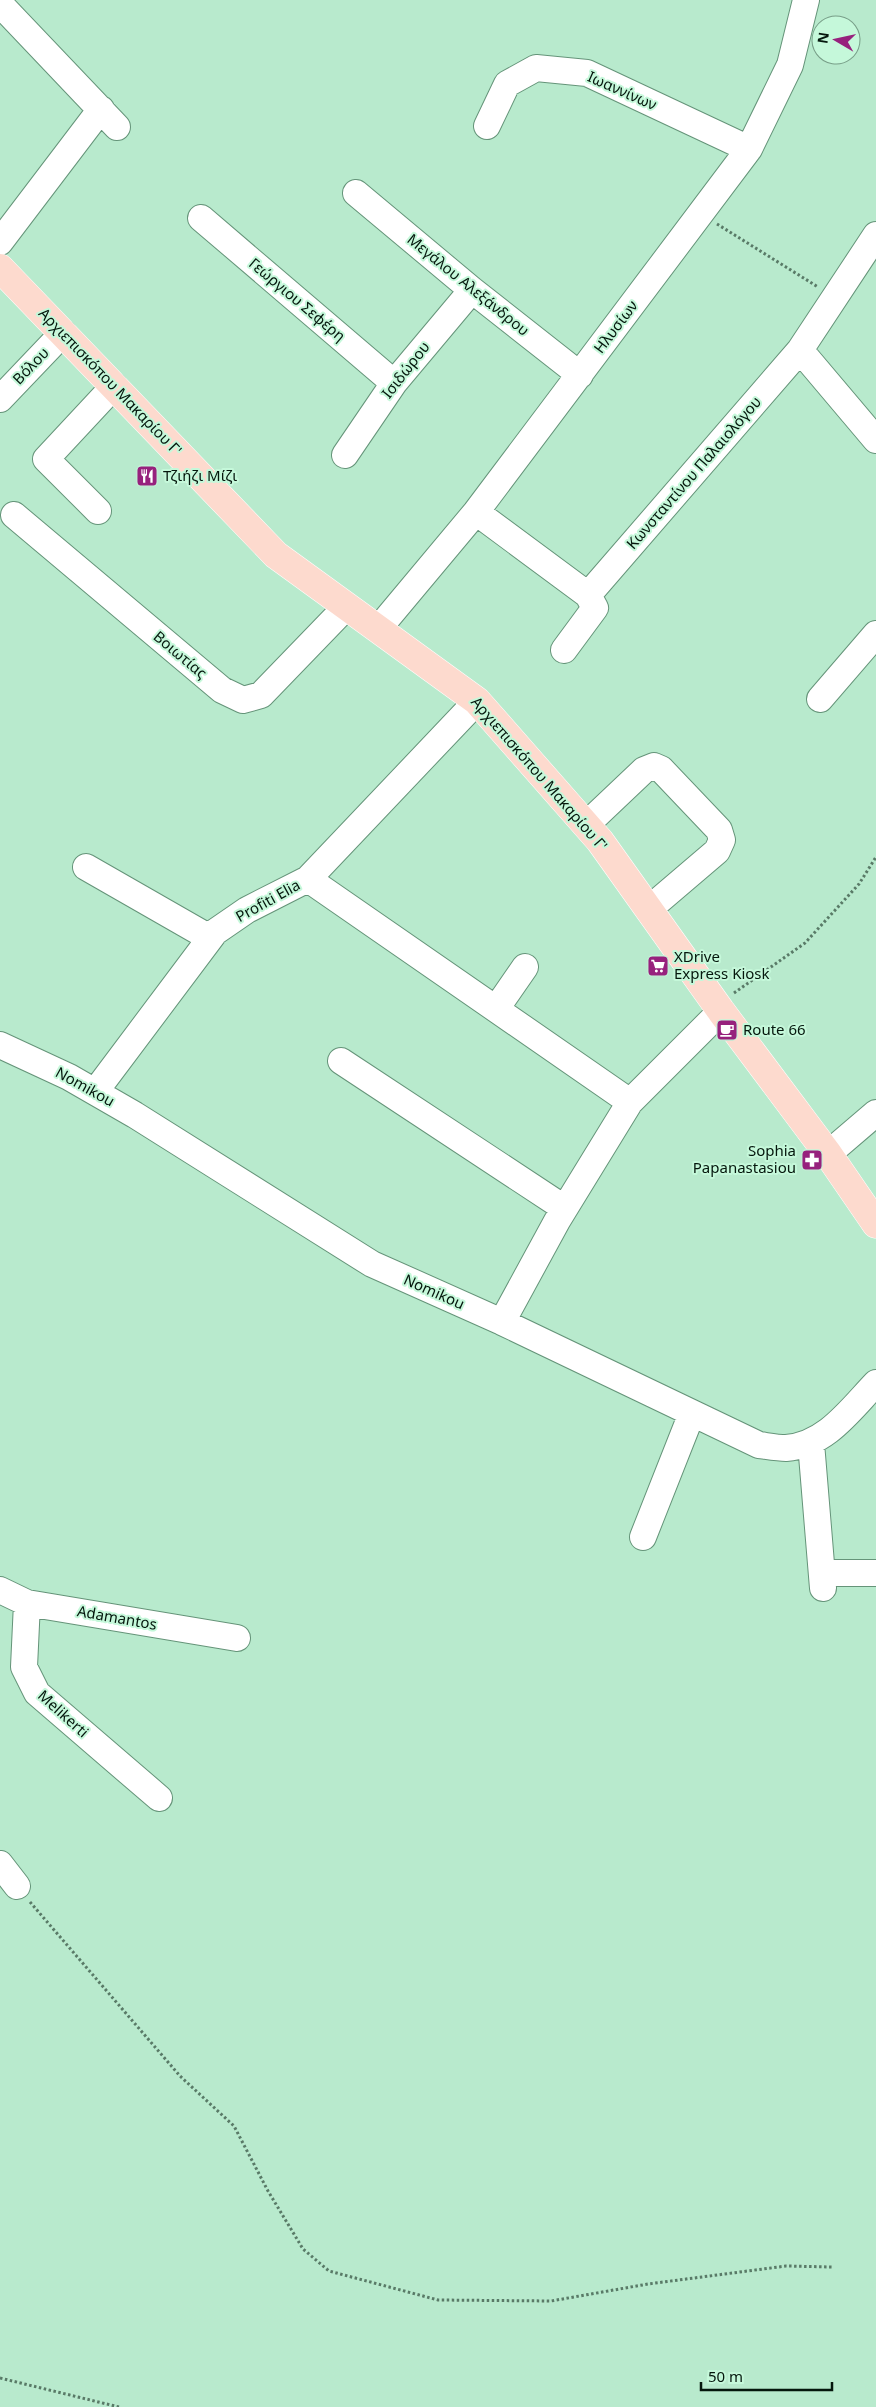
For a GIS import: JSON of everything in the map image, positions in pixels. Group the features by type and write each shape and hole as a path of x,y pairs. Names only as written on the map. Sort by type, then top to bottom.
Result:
{"main road":[{"name":"Αρχιεπισκόπου Μακαρίου Γ'","path":"0,268 276,555 346,608 379,628 477,700 586,825 828,1154 876,1224"}],"street":[{"name":"Ηλυσίων","path":"379,628 476,512 750,149 790,65 806,0"},
{"path":"0,4 109,118 0,242"},
{"name":"Ιωαννίνων","path":"487,126 507,84 536,68 587,73 750,149"},
{"name":"Μεγάλου Αλεξάνδρου","path":"356,193 472,290 580,375"},
{"name":"Γεώργιου Σεφέρη","path":"201,218 394,383"},
{"name":"Κωνσταντίνου Παλαιολόγου","path":"588,595 800,350 833,296 876,235"},
{"name":"Ισιδώρου","path":"345,455 394,383 472,290"},
{"name":"Βόλου","path":"0,399 63,333"},
{"path":"800,350 876,440"},
{"path":"98,510 46,459 114,386"},
{"path":"476,512 588,595 595,608 564,650"},
{"name":"Βοιωτίας","path":"14,515 222,690 243,700 261,695 346,608"},
{"path":"820,699 876,634"},
{"name":"Profiti Elia","path":"96,1092 215,932 247,910 308,879 477,700"},
{"path":"586,825 644,770 654,766 661,769 719,830 722,840 717,851 648,909"},
{"path":"86,867 210,938"},
{"path":"308,879 630,1102"},
{"path":"496,1009 525,967"},
{"path":"502,1322 564,1208 630,1102 719,1008"},
{"name":"Nomikou","path":"0,1045 69,1077 96,1092 372,1264 502,1322 759,1445 785,1448 811,1443 832,1428 876,1383"},
{"path":"342,1061 564,1208"},
{"path":"828,1154 876,1113"},
{"path":"643,1537 692,1413"},
{"path":"811,1443 822,1580 876,1573"},
{"name":"Adamantos","path":"0,1590 27,1603 237,1638"},
{"name":"Melikerti","path":"27,1603 24,1667 37,1693 159,1798"},
{"path":"0,1864 17,1886"}],"path":[{"path":"701,214 833,296"},
{"path":"719,1008 805,943 858,884 876,857"},
{"path":"17,1886 180,2076 234,2126 268,2191 303,2249 328,2271 438,2300 551,2301 648,2284 786,2266 832,2267"},
{"path":"0,2378 119,2407"}],"place":[{"name":"Τζιήζι Μίζι","path":"147,476"},
{"name":"XDrive Express Kiosk","path":"658,966"},
{"name":"Route 66","path":"727,1030"},
{"name":"Sophia Papanastasiou","path":"812,1160"}]}
